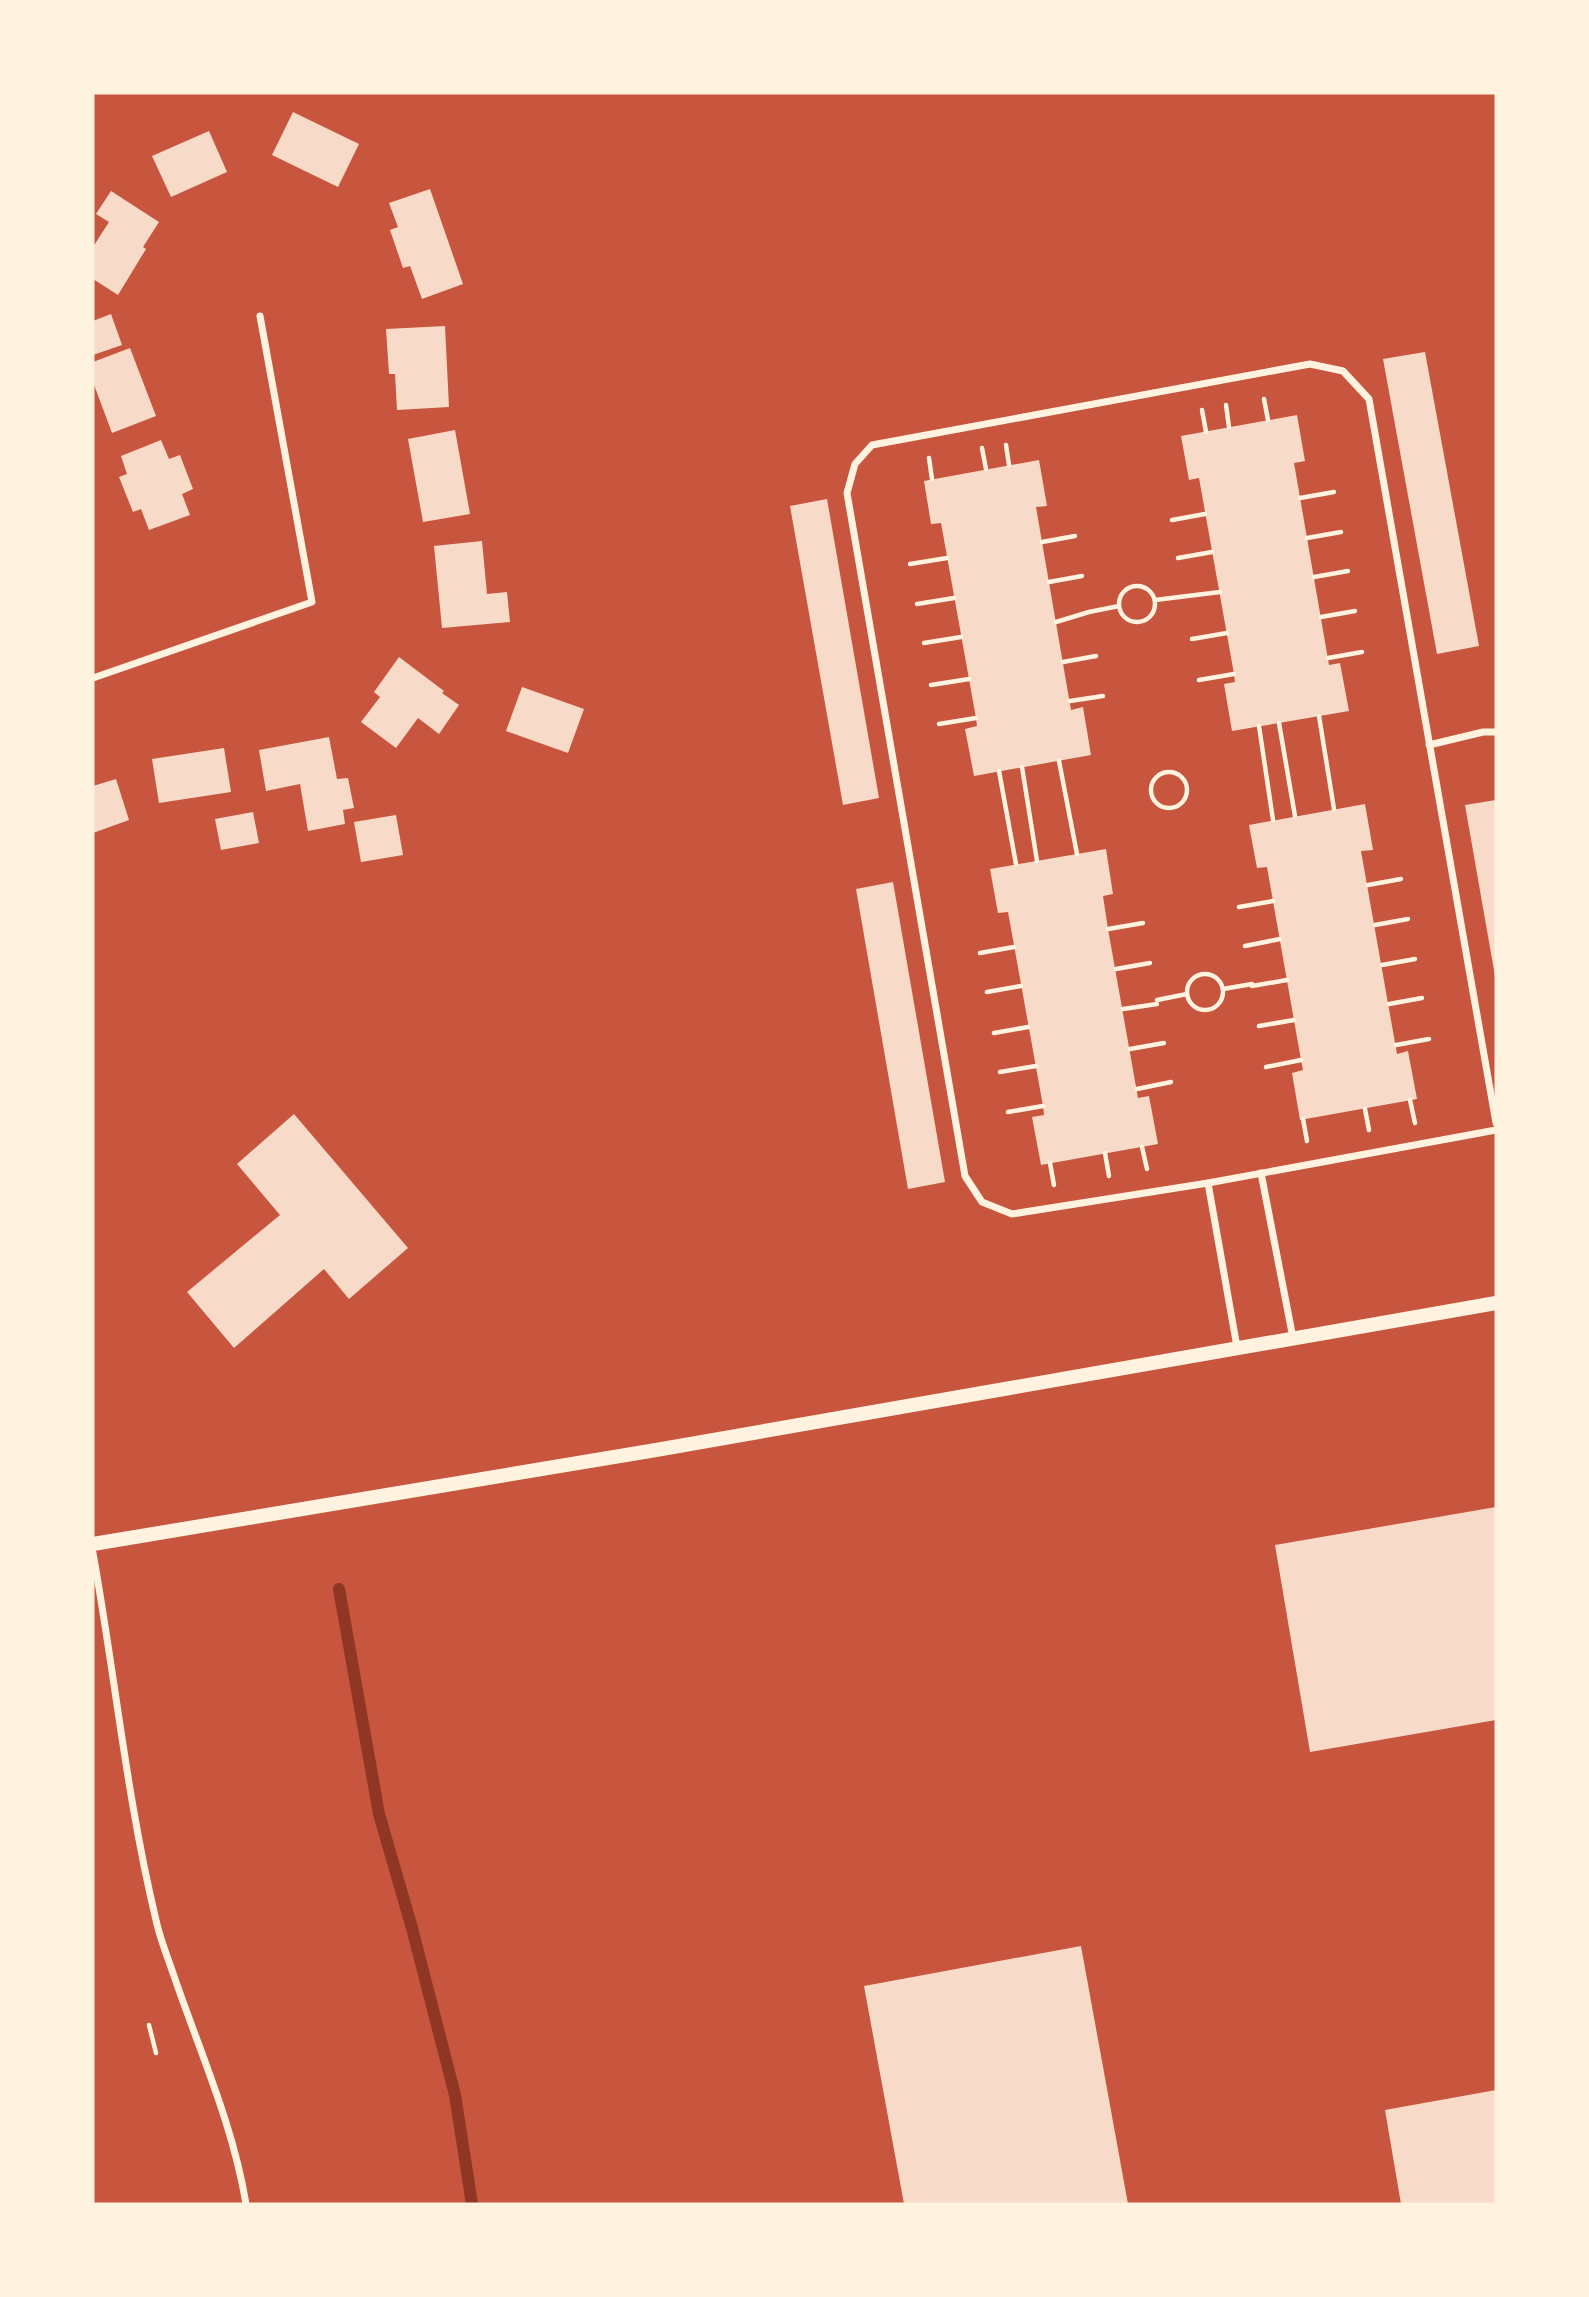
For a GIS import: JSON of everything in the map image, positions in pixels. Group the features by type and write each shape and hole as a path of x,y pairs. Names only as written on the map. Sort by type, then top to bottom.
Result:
{"main road":[{"path":"93,1544 1496,1303"}],"street":[{"path":"93,678 312,602 260,316"},
{"path":"1496,1123 1369,399 1343,372 1310,364 872,445 855,464 847,493 965,1176 982,1202 1012,1214 1208,1183 1496,1130"},
{"path":"1429,745 1483,732 1496,732"},
{"path":"1261,1173 1293,1338"},
{"path":"1208,1183 1237,1347"},
{"path":"93,1553 136,1830 156,1923 224,2112 241,2174 246,2204"}],"path":[{"path":"1264,399 1268,420"},
{"path":"1226,405 1229,427"},
{"path":"1202,410 1206,432"},
{"path":"1006,445 1009,465"},
{"path":"982,448 986,469"},
{"path":"929,458 932,479"},
{"path":"1300,498 1334,492"},
{"path":"1172,520 1205,513"},
{"path":"1307,538 1341,532"},
{"path":"1042,542 1075,536"},
{"path":"1178,558 1212,552"},
{"path":"910,564 947,558"},
{"path":"1314,577 1348,571"},
{"path":"1049,582 1082,576"},
{"path":"1137,585 1148,590 1154,600 1155,606 1150,617 1140,622 1124,617 1119,606 1121,594 1125,589 1137,585"},
{"path":"1154,600 1220,592"},
{"path":"917,604 954,598"},
{"path":"1056,622 1089,611 1119,606"},
{"path":"1321,617 1355,611"},
{"path":"1192,639 1227,633"},
{"path":"924,643 961,637"},
{"path":"1328,658 1362,652"},
{"path":"1063,662 1096,656"},
{"path":"1199,680 1234,674"},
{"path":"931,685 969,679"},
{"path":"1070,701 1103,696"},
{"path":"1319,716 1334,809"},
{"path":"939,724 976,718"},
{"path":"1279,723 1295,816"},
{"path":"1259,726 1273,820"},
{"path":"1059,761 1077,854"},
{"path":"1022,767 1037,861"},
{"path":"999,771 1016,864"},
{"path":"1170,772 1185,780 1187,792 1183,803 1173,808 1161,806 1153,798 1152,786 1158,776 1170,772"},
{"path":"1368,885 1401,879"},
{"path":"1238,907 1273,901"},
{"path":"1375,925 1408,919"},
{"path":"1108,929 1143,923"},
{"path":"1245,946 1280,939"},
{"path":"980,953 1014,947"},
{"path":"1382,965 1415,959"},
{"path":"1116,969 1150,963"},
{"path":"1202,974 1218,979 1223,989 1216,1006 1204,1010 1193,1005 1187,995 1192,979 1202,974"},
{"path":"1223,989 1287,981"},
{"path":"986,992 1021,986"},
{"path":"1123,1009 1187,995"},
{"path":"1389,1004 1422,998"},
{"path":"1259,1026 1294,1020"},
{"path":"994,1033 1028,1027"},
{"path":"1396,1045 1429,1039"},
{"path":"1130,1049 1164,1043"},
{"path":"1266,1067 1301,1060"},
{"path":"1000,1072 1036,1066"},
{"path":"1137,1089 1171,1082"},
{"path":"1410,1100 1415,1123"},
{"path":"1008,1112 1043,1106"},
{"path":"1365,1108 1369,1130"},
{"path":"1303,1119 1307,1141"},
{"path":"1142,1147 1147,1169"},
{"path":"1105,1153 1109,1176"},
{"path":"1050,1163 1054,1185"},
{"path":"149,2025 156,2053"}],"building":[{"path":"293,112 359,144 338,187 272,155"},
{"path":"209,131 227,172 171,197 152,156"},
{"path":"430,189 463,284 422,299 410,266 403,268 390,230 398,227 389,203"},
{"path":"111,191 159,222 118,295 93,279 93,247 109,222 96,214"},
{"path":"111,314 122,345 93,355 93,321"},
{"path":"445,326 449,407 397,410 395,374 389,374 386,329"},
{"path":"130,348 156,416 112,433 93,382 93,362"},
{"path":"1425,352 1479,646 1437,654 1383,359"},
{"path":"1297,415 1305,461 1294,463 1329,665 1340,663 1349,711 1232,731 1224,684 1235,682 1234,674 1199,478 1189,480 1181,436"},
{"path":"455,430 470,514 423,522 408,439"},
{"path":"161,440 169,459 180,455 193,489 182,494 190,515 149,530 141,509 133,512 119,477 127,474 121,456"},
{"path":"1039,460 1047,506 1036,507 1071,710 1083,707 1091,755 974,776 965,729 977,726 976,718 941,523 931,524 924,481"},
{"path":"827,499 879,798 843,805 790,506"},
{"path":"482,541 487,594 507,592 510,622 442,628 434,546"},
{"path":"399,657 459,705 439,734 418,718 396,748 361,722 380,697 374,692"},
{"path":"522,687 584,709 568,753 506,731"},
{"path":"329,737 337,779 348,778 354,808 343,810 345,824 308,831 300,784 266,791 259,750"},
{"path":"224,748 231,792 159,803 152,759"},
{"path":"116,779 129,820 93,833 93,786"},
{"path":"1496,800 1496,976 1495,976 1465,805"},
{"path":"1365,804 1373,850 1361,851 1397,1054 1408,1051 1417,1099 1300,1120 1292,1073 1303,1070 1267,867 1257,868 1249,825"},
{"path":"253,812 259,843 221,850 215,819"},
{"path":"396,815 403,855 361,862 354,822"},
{"path":"1106,849 1113,894 1103,896 1108,929 1138,1098 1149,1096 1158,1144 1041,1165 1032,1117 1044,1115 1043,1106 1008,912 998,913 990,869"},
{"path":"893,882 945,1182 908,1189 856,889"},
{"path":"294,1114 408,1248 349,1299 324,1269 234,1348 187,1292 280,1215 237,1164"},
{"path":"1496,1507 1496,1720 1310,1752 1275,1545"},
{"path":"1081,1946 1128,2204 904,2204 864,1986"},
{"path":"1496,2090 1496,2204 1401,2204 1385,2110"}],"waterway":[{"path":"339,1589 379,1814 455,2095 472,2204"}]}
